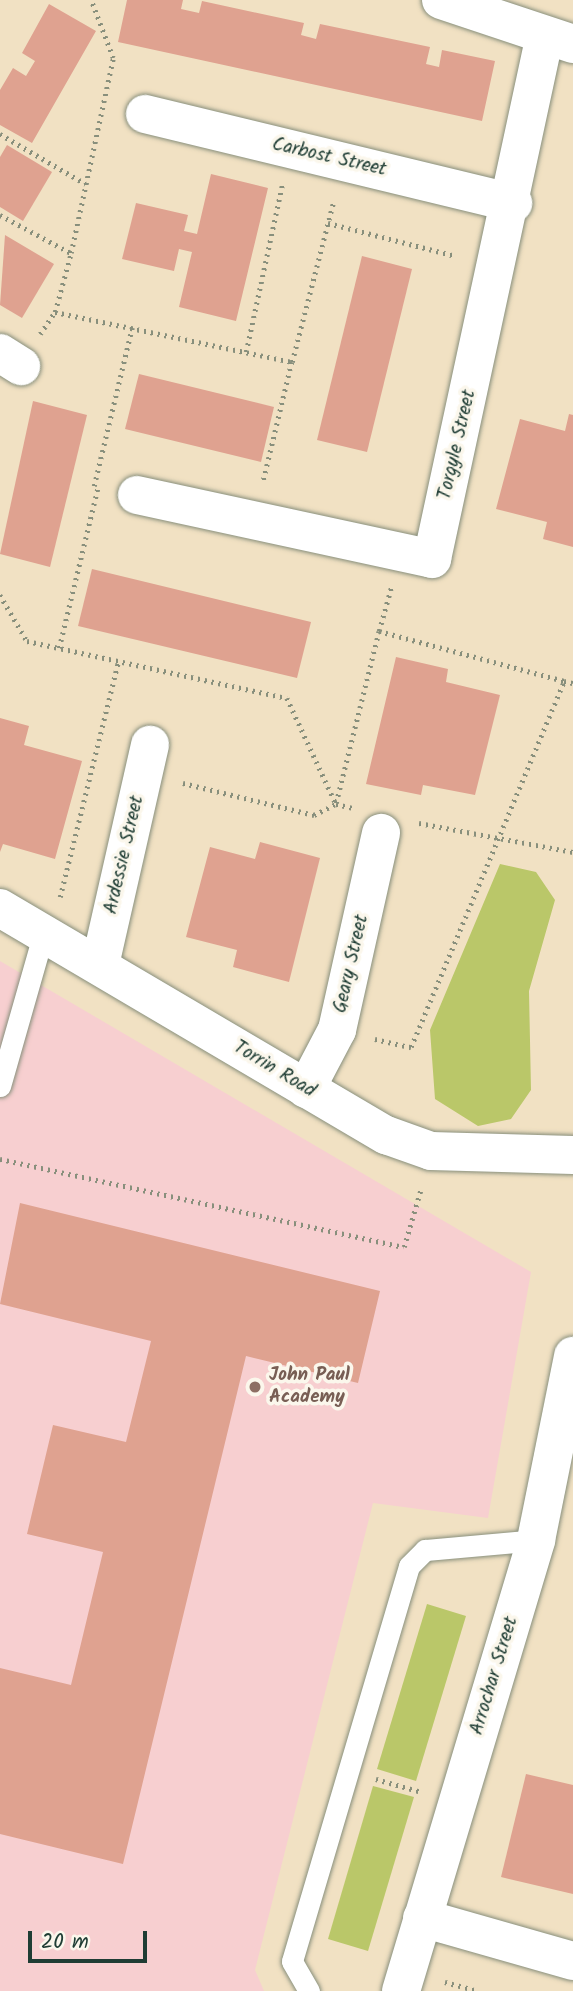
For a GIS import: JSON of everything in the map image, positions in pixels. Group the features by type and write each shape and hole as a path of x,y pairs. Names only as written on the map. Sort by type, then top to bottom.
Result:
{"street":[{"path":"440,0 559,39"},
{"name":"Torgyle Street","path":"137,495 432,559 513,203 559,39"},
{"name":"Carbost Street","path":"145,114 513,203"},
{"name":"Ardessie Street","path":"100,965 150,745"},
{"name":"Geary Street","path":"306,1089 337,1030 382,833"},
{"name":"Torrin Road","path":"0,908 386,1135 432,1151 573,1155"},
{"name":"Arrochar Street","path":"401,1991 536,1540 562,1475 573,1356"},
{"path":"422,1918 573,1961"}],"lane":[{"path":"0,1086 46,937"},
{"path":"309,1991 292,1961 409,1566 425,1550 536,1540"}],"path":[{"path":"10,359 55,312 71,253 113,58 91,0"},
{"path":"0,134 86,184"},
{"path":"246,352 290,149"},
{"path":"254,521 343,160"},
{"path":"0,215 71,253"},
{"path":"328,223 499,267"},
{"path":"55,312 292,362"},
{"path":"59,648 132,328"},
{"path":"94,486 137,495"},
{"path":"0,595 27,640 287,698 336,804 379,631 573,683"},
{"path":"46,937 118,662"},
{"path":"337,1030 411,1047 564,681"},
{"path":"0,1159 404,1247 432,1151"},
{"path":"349,1770 456,1802"}],"shaded area":[{"name":"John Paul Academy","path":"0,961 531,1272 488,1518 373,1503 255,1970 264,1991 0,1991"}],"green space":[{"path":"500,864 536,872 555,900 529,991 531,1090 511,1119 478,1126 435,1099 430,1030"},
{"path":"427,1604 466,1616 416,1781 377,1769"},
{"path":"373,1786 414,1797 368,1951 328,1939"}],"building":[{"path":"127,0 183,0 181,9 199,13 202,1 304,23 301,35 316,39 320,24 430,47 426,64 439,67 442,50 495,61 482,121 118,42"},
{"path":"49,4 96,31 32,143 0,125 0,90 13,68 26,76 35,61 22,53"},
{"path":"7,145 52,172 23,221 0,207 0,157"},
{"path":"211,174 268,188 236,321 179,307 192,252 179,249 174,271 122,259 136,203 188,215 184,231 197,234"},
{"path":"5,235 54,264 22,318 0,305"},
{"path":"362,256 412,269 367,452 317,440"},
{"path":"139,374 274,407 261,462 125,429"},
{"path":"33,401 87,415 50,567 0,554"},
{"path":"569,414 573,415 573,547 543,539 547,522 496,509 520,419 565,431"},
{"path":"92,569 311,622 297,678 78,626"},
{"path":"396,657 448,669 446,682 500,695 475,795 423,785 421,795 366,784"},
{"path":"0,718 29,726 24,745 82,761 55,859 3,844 0,852"},
{"path":"260,842 320,858 289,982 233,967 237,950 186,937 210,847 255,859"},
{"path":"20,1203 380,1291 358,1383 246,1356 123,1864 0,1834 0,1668 71,1685 103,1552 27,1534 53,1425 126,1442 151,1341 0,1304"},
{"path":"526,1774 573,1785 573,1894 501,1877"}],"place":[{"name":"John Paul Academy","path":"255,1387"}]}
